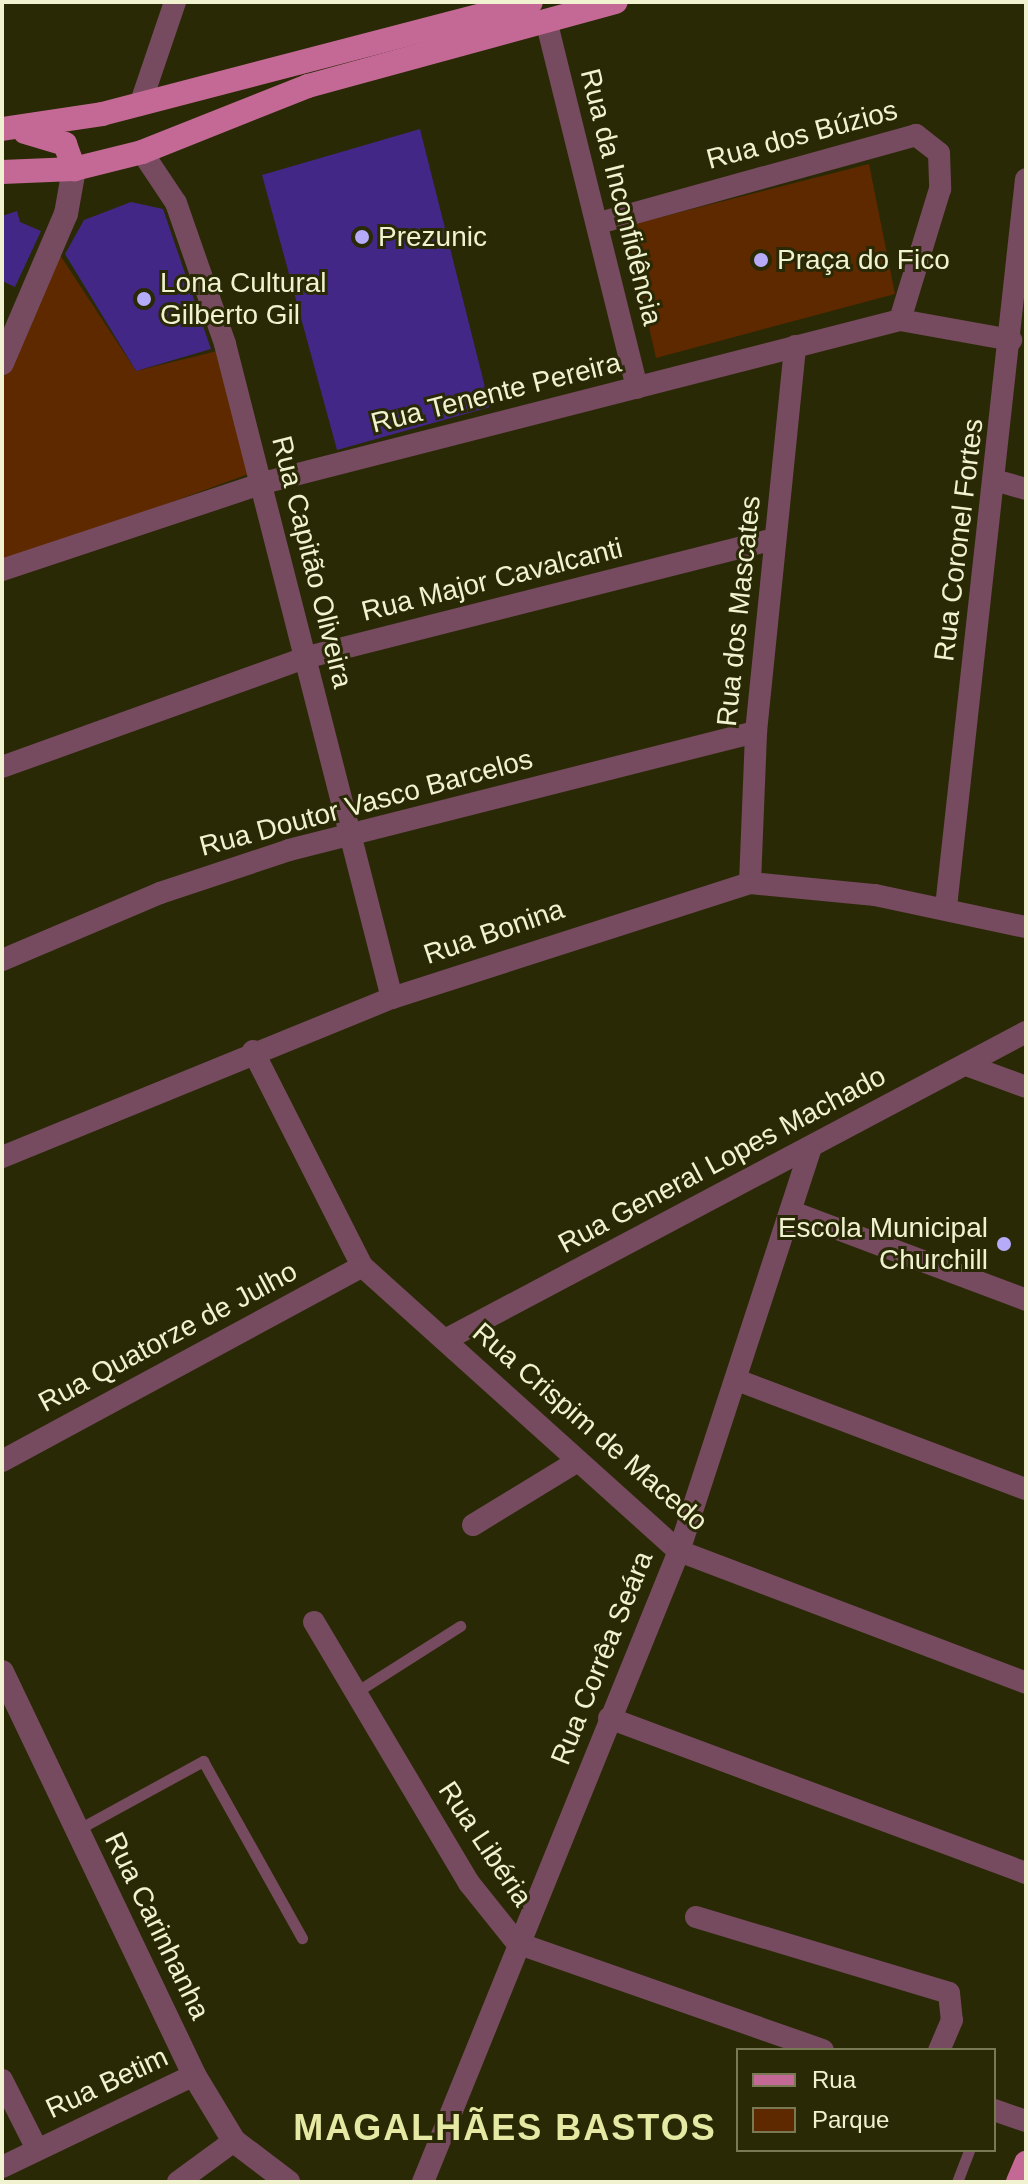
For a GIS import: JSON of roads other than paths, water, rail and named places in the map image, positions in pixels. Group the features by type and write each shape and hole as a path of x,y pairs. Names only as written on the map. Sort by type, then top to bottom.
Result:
{"main road":[{"path":"2,130 140,105 539,11 616,2"},
{"path":"2,172 74,169 142,152 308,86 539,11"},
{"path":"2,130 54,137 74,169"},
{"path":"1018,2182 1026,2163"}],"street":[{"path":"140,105 175,2"},
{"name":"Rua da Inconfidência","path":"539,11 599,223 637,388"},
{"name":"Rua dos Búzios","path":"599,223 874,141 926,138 939,153 940,189 900,320"},
{"name":"Rua Capitão Oliveira","path":"142,152 176,203 204,272 263,483 348,835 392,998"},
{"path":"2,363 66,214 74,169"},
{"name":"Rua Coronel Fortes","path":"946,907 998,481 1026,179"},
{"name":"Rua Tenente Pereira","path":"2,570 263,483 900,320 1011,340"},
{"name":"Rua dos Mascates","path":"750,883 756,732 795,346"},
{"path":"998,481 1026,489"},
{"name":"Rua Major Cavalcanti","path":"2,767 304,658 774,539"},
{"name":"Rua Doutor Vasco Barcelos","path":"2,960 160,893 348,835 756,732"},
{"name":"Rua Bonina","path":"2,1157 253,1051 392,998 750,883 946,907 1026,927"},
{"name":"Rua General Lopes Machado","path":"445,1340 1026,1032"},
{"name":"Rua Crispim de Macedo","path":"253,1051 362,1266 679,1551 1026,1683"},
{"path":"966,1065 1026,1087"},
{"name":"Rua Corrêa Seára","path":"423,2182 517,1943 679,1551 795,1213 811,1148"},
{"path":"795,1213 1026,1300"},
{"name":"Rua Quatorze de Julho","path":"2,1461 362,1266"},
{"path":"737,1380 1026,1489"},
{"path":"473,1525 578,1461"},
{"name":"Rua Libéria","path":"314,1622 353,1694 469,1883 517,1943 817,2048"},
{"name":"Rua Carinhanha","path":"2,1672 194,2075 234,2141 288,2182"},
{"path":"609,1718 1026,1873"},
{"path":"696,1917 949,1993 952,2020 940,2048"},
{"name":"Rua Betim","path":"2,2167 194,2075"},
{"path":"2,2080 37,2149"},
{"path":"996,2111 1026,2121"},
{"path":"178,2182 234,2141"}],"lane":[{"path":"353,1694 460,1626"},
{"path":"77,1830 203,1761 302,1938"},
{"path":"957,2182 968,2152"}],"place":[{"name":"Prezunic","path":"362,237"},
{"name":"Praça do Fico","path":"761,260"},
{"name":"Lona Cultural Gilberto Gil","path":"144,299"},
{"name":"Escola Municipal Churchill","path":"1004,1244"}],"district":[{"name":"MAGALHÃES BASTOS","path":"505,2128"}]}
